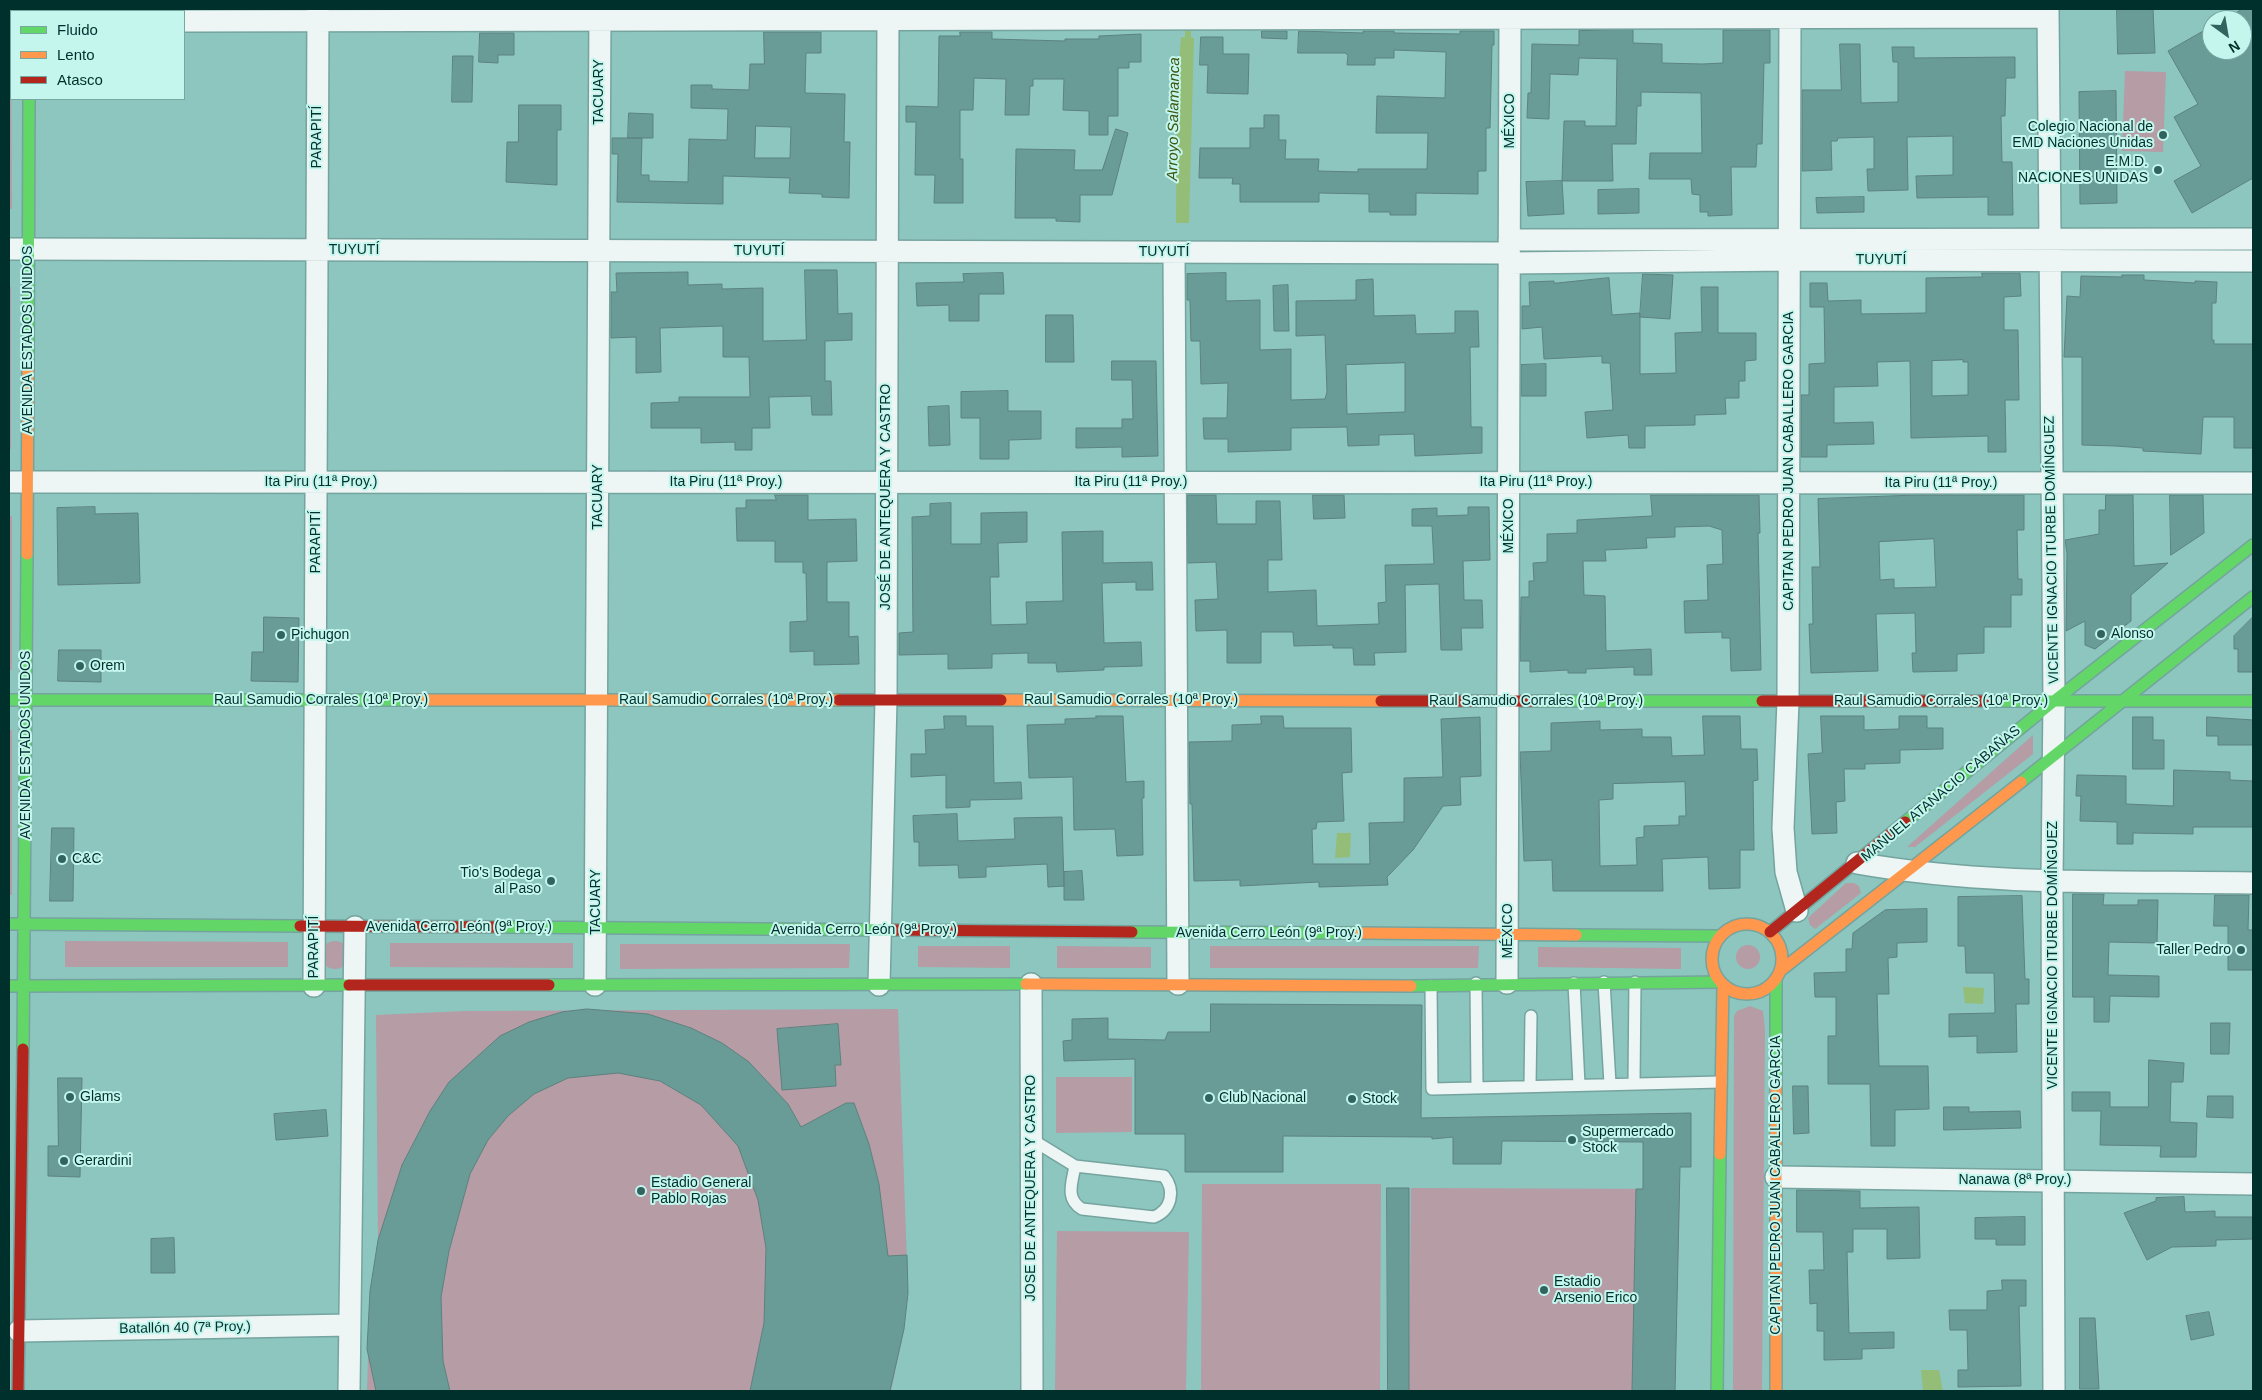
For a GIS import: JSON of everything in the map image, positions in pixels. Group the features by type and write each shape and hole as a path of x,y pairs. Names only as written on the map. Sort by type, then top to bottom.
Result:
{"street":[{"path":"185,21 318,15 888,14 1220,19 1510,13 2048,13"},
{"name":"MÉXICO","path":"1507,983 1510,13"},
{"name":"CAPITAN PEDRO JUAN CABALLERO GARCIA","path":"1790,13 1788,701 1783,828 1786,872 1797,911"},
{"name":"VICENTE IGNACIO ITURBE DOMÍNGUEZ","path":"2048,13 2054,701 2052,880 2054,1391"},
{"name":"TACUARY","path":"595,985 600,14"},
{"name":"JOSÉ DE ANTEQUERA Y CASTRO","path":"879,985 886,700 888,14"},
{"name":"PARAPITÍ","path":"314,986 318,15"},
{"name":"AVENIDA ESTADOS UNIDOS","path":"18,1391 19,1331 15,1198 24,986 26,701 18,482 18,249 28,100"},
{"name":"TUYUTÍ","path":"2050,251 2253,239"},
{"name":"TUYUTÍ","path":"18,249 1174,252 2050,251 2253,261"},
{"path":"1174,252 1178,984"},
{"name":"Ita Piru (11ª Proy.)","path":"18,482 2253,483"},
{"name":"MANUEL ATANACIO CABAÑAS","path":"1770,932 1856,864 2054,701 2253,545"},
{"path":"1778,975 1781,950 1770,932 1757,925 1745,924 1729,929 1720,936 1712,951 1711,959 1715,975 1732,992 1748,995 1764,990 1778,975 1903,872 2126,701 2253,597"},
{"name":"Raul Samudio Corrales (10ª Proy.)","path":"9,700 2253,701"},
{"path":"1856,864 1903,872 2052,880 2253,883"},
{"name":"Avenida Cerro León (9ª Proy.)","path":"9,924 1720,936"},
{"path":"349,1391 355,927"},
{"name":"CAPITAN PEDRO JUAN CABALLERO GARCIA","path":"1776,1391 1778,975"},
{"path":"9,986 1178,984 1431,986 1507,983 1721,983"},
{"path":"1718,1391 1722,1082 1721,983"},
{"name":"JOSE DE ANTEQUERA Y CASTRO","path":"1031,984 1032,1391"},
{"name":"Nanawa (8ª Proy.)","path":"1776,1177 2253,1184"},
{"name":"Batallón 40 (7ª Proy.)","path":"19,1331 350,1325"}],"lane":[{"path":"1604,982 1610,1084"},
{"path":"1634,1083 1635,982"},
{"path":"1574,983 1579,1085"},
{"path":"1476,984 1477,1088"},
{"path":"1431,986 1432,1089 1722,1082"},
{"path":"1530,1086 1531,1016"},
{"path":"1030,1139 1075,1166 1164,1176 1169,1182 1171,1191 1168,1207 1162,1214 1154,1217 1082,1209 1075,1205 1070,1197 1075,1166"}],"shaded area":[{"path":"1181,37 1194,38 1189,223 1176,223 1177,89"},
{"path":"9,51 10,51 12,209 9,209"},
{"path":"2125,71 2166,72 2163,152 2122,151"},
{"path":"9,287 11,287 11,449 9,449"},
{"path":"9,516 12,516 12,670 9,670"},
{"path":"9,730 12,730 12,895 9,895"},
{"path":"2033,735 2033,754 1915,847 1907,847"},
{"path":"1337,833 1351,833 1350,857 1335,858"},
{"path":"1846,883 1854,883 1859,886 1861,893 1815,929 1810,925 1808,918"},
{"path":"65,941 288,942 288,967 65,967"},
{"path":"335,941 345,945 349,955 345,965 335,969 325,965 321,955 325,945"},
{"path":"390,943 573,943 573,968 390,967"},
{"path":"620,944 850,944 849,968 620,969"},
{"path":"1748,945 1757,948 1760,957 1757,966 1748,969 1739,966 1736,957 1739,948"},
{"path":"918,946 1010,946 1010,968 918,967"},
{"path":"1057,946 1151,947 1151,968 1057,968"},
{"path":"1210,946 1479,946 1478,968 1210,968"},
{"path":"1538,947 1681,948 1681,969 1538,967"},
{"path":"1963,987 1984,988 1983,1004 1965,1003"},
{"path":"1750,1006 1763,1011 1765,1030 1762,1391 1733,1391 1734,1016 1737,1011"},
{"name":"Estadio General Pablo Rojas","path":"898,1009 908,1293 904,1329 891,1391 367,1391 370,1291 378,1240 376,1015 465,1011"},
{"path":"1056,1077 1132,1077 1132,1132 1056,1133"},
{"path":"1202,1184 1381,1184 1380,1391 1201,1391"},
{"name":"Estadio Arsenio Erico","path":"1411,1188 1680,1189 1675,1391 1409,1391"},
{"path":"1057,1231 1189,1232 1186,1391 1055,1391"},
{"path":"1921,1370 1939,1370 1943,1391 1923,1391"}],"building":[{"path":"2117,9 2153,9 2155,53 2118,54"},
{"path":"2253,9 2253,178 2192,213 2174,181 2201,166 2174,117 2198,104 2168,51 2202,32 2202,60 2252,60 2252,10 2241,10"},
{"path":"1633,30 1633,43 1662,44 1662,63 1702,64 1723,63 1723,30 1770,30 1770,63 1764,63 1762,144 1757,144 1756,167 1731,167 1732,215 1708,216 1708,212 1700,212 1700,195 1692,194 1691,179 1649,179 1650,153 1702,153 1701,93 1641,92 1641,106 1637,106 1636,144 1612,144 1613,181 1562,181 1564,121 1585,121 1585,126 1616,126 1617,59 1579,58 1578,75 1550,74 1549,119 1527,118 1528,93 1531,93 1532,44 1579,45 1579,31"},
{"path":"1262,31 1287,31 1287,39 1262,38"},
{"path":"1299,31 1363,33 1363,31 1394,31 1394,33 1460,34 1460,31 1494,31 1490,128 1486,128 1486,171 1478,171 1478,194 1416,193 1416,215 1390,215 1390,212 1369,212 1369,194 1319,193 1319,202 1240,202 1240,184 1232,184 1233,178 1199,178 1200,148 1250,148 1250,128 1264,128 1264,115 1279,115 1279,140 1286,140 1285,159 1319,159 1318,171 1358,172 1358,169 1427,169 1428,133 1376,133 1377,96 1445,98 1446,52 1394,50 1394,58 1375,58 1375,65 1347,65 1348,55 1345,53 1298,53"},
{"path":"764,32 821,32 821,53 806,53 805,93 845,94 844,142 850,142 849,198 822,197 822,194 789,193 790,178 723,176 723,204 617,202 618,154 612,154 612,138 642,138 641,175 649,175 649,181 688,182 689,139 727,140 728,109 691,108 691,85 712,85 712,89 749,90 750,64 764,64","holes":["756,126 791,127 790,158 755,158"]},
{"path":"960,32 992,32 992,39 1065,41 1065,39 1099,39 1099,36 1141,34 1141,62 1129,62 1129,68 1118,68 1118,116 1108,116 1108,135 1089,135 1089,111 1063,110 1064,79 1033,79 1033,86 1030,86 1029,115 1005,115 1006,79 974,78 973,110 960,110 960,159 963,159 963,203 934,203 935,175 915,175 916,122 906,122 906,106 938,107 939,36 960,36"},
{"path":"480,33 514,33 514,55 498,55 498,63 479,62"},
{"path":"1201,37 1223,37 1223,54 1249,54 1248,94 1207,93 1208,65 1200,65"},
{"path":"1840,44 1860,44 1861,103 1898,102 1898,62 1893,62 1892,47 1914,47 1914,58 2015,57 2015,78 2006,78 2005,116 2001,116 2002,162 2012,162 2013,215 1988,215 1988,197 1917,198 1916,176 1953,175 1953,136 1907,137 1908,190 1868,191 1867,169 1874,169 1874,137 1838,138 1837,141 1831,141 1832,170 1802,171 1802,90 1841,90"},
{"path":"453,56 473,56 472,102 452,102"},
{"path":"2116,91 2117,203 2080,204 2079,92"},
{"path":"519,105 561,105 561,130 557,130 557,185 506,182 507,142 518,142"},
{"path":"629,113 653,114 653,138 628,138"},
{"path":"1116,129 1128,133 1112,195 1080,195 1080,222 1056,221 1056,218 1015,218 1016,149 1075,150 1074,170 1102,170"},
{"path":"1562,181 1564,214 1528,216 1526,182"},
{"path":"1639,189 1639,213 1598,214 1598,190"},
{"path":"1864,197 1864,212 1817,213 1816,198"},
{"path":"805,270 837,270 838,314 852,313 852,340 825,341 825,381 831,381 832,415 812,415 811,396 769,397 770,428 752,428 752,450 735,450 735,442 701,443 701,428 651,428 651,403 679,402 679,397 750,397 749,357 723,357 723,326 660,328 661,372 636,373 636,337 611,338 611,292 617,292 616,273 688,272 688,285 722,284 722,289 763,288 763,341 806,340"},
{"path":"1003,273 1004,294 979,294 979,321 949,321 949,305 917,306 916,283 964,282 963,274"},
{"path":"1226,273 1226,301 1260,300 1260,350 1291,349 1291,400 1325,399 1327,392 1325,335 1296,336 1296,301 1356,300 1356,280 1373,279 1374,316 1415,315 1416,334 1455,333 1455,311 1478,311 1479,347 1470,347 1471,427 1482,427 1482,453 1415,456 1414,434 1379,435 1379,445 1348,446 1347,427 1291,428 1291,450 1228,452 1228,439 1204,439 1203,418 1227,418 1228,383 1201,384 1200,341 1191,341 1190,300 1187,300 1187,274","holes":["1405,363 1405,412 1347,414 1346,365"]},
{"path":"1982,273 2020,273 2021,296 2004,297 2004,330 2018,330 2019,400 2005,400 2006,452 1988,452 1988,436 1911,438 1910,361 1877,362 1878,386 1834,387 1834,423 1873,422 1874,444 1827,445 1827,457 1801,457 1801,395 1809,395 1809,364 1825,363 1824,307 1810,307 1810,283 1827,283 1828,301 1861,300 1861,314 1926,313 1926,278 1982,277","holes":["1963,360 1963,362 1968,362 1968,395 1932,396 1932,361"]},
{"path":"1643,274 1673,275 1670,319 1640,317"},
{"path":"2122,275 2144,275 2144,280 2195,283 2195,281 2217,282 2216,303 2212,303 2212,340 2214,340 2214,344 2253,344 2253,448 2234,448 2234,417 2203,417 2201,454 2143,451 2143,448 2082,445 2082,357 2064,357 2067,296 2080,297 2081,276 2122,277"},
{"path":"1609,278 1612,315 1640,313 1640,374 1676,373 1675,333 1702,332 1701,287 1718,287 1718,333 1756,333 1756,360 1745,361 1745,381 1739,381 1739,398 1725,398 1726,414 1695,415 1695,425 1645,426 1645,448 1629,448 1628,435 1587,438 1585,412 1613,410 1610,363 1602,363 1602,356 1544,359 1542,327 1522,329 1522,306 1530,306 1529,282 1554,281 1554,283"},
{"path":"1288,285 1289,331 1274,331 1273,286"},
{"path":"1046,315 1073,315 1074,362 1046,362"},
{"path":"1112,361 1156,361 1158,456 1122,457 1122,447 1076,448 1076,428 1122,428 1122,419 1133,419 1132,380 1112,380"},
{"path":"1546,364 1546,396 1521,396 1521,365"},
{"path":"1008,391 1008,411 1041,411 1041,439 1009,440 1009,459 980,459 980,418 961,418 961,392"},
{"path":"949,406 950,445 929,446 928,407"},
{"path":"775,495 808,495 808,520 856,519 857,561 827,562 827,602 849,602 849,637 858,636 859,664 814,665 814,651 790,652 790,622 807,621 806,573 803,573 803,562 775,562 775,541 737,541 736,508 746,508 746,500 776,500"},
{"path":"1188,495 1216,495 1217,524 1256,524 1256,501 1280,501 1282,560 1268,560 1268,592 1316,590 1317,626 1379,624 1378,603 1386,602 1385,565 1434,564 1432,526 1412,526 1412,509 1437,508 1437,516 1468,515 1468,507 1489,507 1490,560 1463,561 1464,600 1482,600 1483,628 1461,628 1462,650 1441,650 1439,584 1405,585 1406,652 1374,653 1375,665 1354,665 1353,648 1333,648 1333,645 1294,646 1293,632 1261,632 1261,663 1227,663 1227,630 1196,631 1195,600 1218,599 1216,562 1188,563"},
{"path":"1313,495 1344,495 1345,518 1314,519"},
{"path":"1651,495 1759,495 1761,670 1731,671 1730,638 1722,638 1722,632 1685,633 1684,601 1708,600 1707,565 1723,564 1722,530 1709,526 1675,527 1675,537 1646,538 1647,548 1605,550 1606,561 1583,561 1584,595 1605,596 1606,651 1651,649 1652,675 1634,675 1634,667 1586,669 1586,673 1568,673 1568,670 1530,672 1530,661 1520,661 1521,597 1529,597 1529,581 1534,581 1533,563 1547,562 1547,534 1577,533 1577,520 1652,516"},
{"path":"1917,495 2024,495 2024,530 2017,530 2018,579 2022,579 2022,595 2011,595 2011,627 1984,627 1984,653 1957,654 1957,671 1913,672 1912,653 1916,653 1915,613 1876,614 1878,671 1811,673 1809,624 1813,624 1812,567 1820,567 1818,499","holes":["1934,539 1936,587 1894,588 1894,579 1880,580 1879,542"]},
{"path":"2106,495 2133,495 2134,566 2168,563 2131,595 2131,621 2095,649 2085,645 2085,621 2066,631 2067,553 2065,540 2099,534 2099,510 2105,510"},
{"path":"2170,495 2203,495 2204,533 2171,555"},
{"path":"951,503 951,544 981,544 981,513 1027,512 1027,542 998,543 999,577 990,577 991,625 1027,624 1026,602 1063,601 1062,532 1103,531 1103,563 1152,562 1153,590 1136,590 1136,582 1102,583 1104,643 1141,642 1142,666 1104,667 1104,670 1057,672 1056,663 1028,663 1028,653 992,654 992,668 948,669 948,654 899,655 899,633 913,632 912,517 930,516 930,504"},
{"path":"95,507 95,514 138,513 140,583 58,585 57,508"},
{"name":"Pichugon","path":"264,617 299,618 298,682 251,681 252,652 263,652"},
{"path":"2253,617 2253,672 2238,672 2238,649 2234,649 2234,636"},
{"name":"Orem","path":"59,650 101,650 101,682 58,681"},
{"path":"944,716 966,716 966,726 993,726 994,783 1021,782 1022,799 970,800 970,807 946,808 946,775 911,777 911,754 926,754 925,730 944,729"},
{"path":"1096,716 1123,716 1126,782 1144,781 1144,798 1142,798 1143,855 1117,856 1115,829 1074,830 1073,777 1029,778 1027,725 1065,724 1065,719 1096,718"},
{"path":"1261,716 1283,716 1284,728 1351,728 1352,772 1342,773 1344,821 1317,822 1316,829 1312,829 1313,864 1370,864 1369,823 1404,822 1404,778 1443,777 1441,719 1480,717 1481,776 1460,777 1461,805 1443,806 1413,850 1387,877 1388,885 1319,887 1319,882 1240,886 1240,880 1194,881 1189,742 1232,741 1232,725 1261,724"},
{"path":"1703,716 1740,716 1741,749 1757,749 1758,780 1753,781 1754,850 1740,850 1740,888 1709,889 1708,857 1662,859 1663,891 1553,891 1552,860 1524,861 1520,752 1551,751 1551,723 1600,721 1600,730 1642,729 1642,737 1671,737 1672,756 1704,755","holes":["1685,782 1686,816 1679,816 1679,825 1644,826 1644,837 1636,838 1637,865 1600,866 1599,800 1613,799 1613,784"]},
{"path":"1821,716 1864,716 1864,730 1899,729 1899,716 1927,716 1927,728 1943,728 1943,749 1900,750 1900,763 1865,764 1865,769 1844,769 1845,801 1836,802 1837,833 1812,834 1808,754 1822,753"},
{"path":"2133,717 2153,717 2153,740 2164,740 2164,769 2133,769"},
{"path":"2207,717 2253,720 2253,745 2218,745 2218,736 2207,736"},
{"path":"2174,770 2230,772 2230,780 2253,781 2253,827 2193,827 2193,834 2133,833 2133,844 2117,844 2117,822 2080,821 2081,796 2076,796 2077,775 2126,776 2126,804 2173,806"},
{"path":"957,814 958,841 1015,839 1014,818 1062,817 1064,886 1048,887 1047,864 986,867 986,877 959,878 958,865 919,866 919,842 914,842 913,816"},
{"name":"C&C","path":"52,828 74,828 73,901 50,901"},
{"path":"1082,871 1084,900 1064,900 1064,872"},
{"path":"2073,894 2104,894 2103,905 2138,905 2138,900 2158,900 2157,943 2109,942 2108,975 2159,976 2159,997 2110,996 2109,1022 2094,1022 2094,997 2073,997"},
{"path":"2215,895 2249,895 2248,930 2253,930 2253,970 2228,970 2228,926 2214,926"},
{"path":"2022,896 2025,979 2029,979 2029,1004 2016,1004 2017,1052 1977,1053 1977,1036 1949,1037 1949,1014 1995,1013 1994,973 1966,973 1965,946 1958,946 1958,897"},
{"path":"1927,909 1927,942 1897,943 1897,957 1888,958 1889,994 1877,994 1879,1066 1928,1066 1929,1109 1895,1110 1895,1146 1871,1146 1870,1084 1828,1084 1828,1036 1836,1036 1836,997 1815,997 1814,973 1846,972 1846,949 1852,949 1853,933 1885,910"},
{"path":"1211,1004 1422,1005 1421,1118 1691,1113 1691,1167 1680,1167 1675,1391 1632,1391 1636,1189 1643,1189 1643,1142 1502,1141 1501,1164 1453,1164 1453,1137 1432,1139 1432,1137 1283,1136 1283,1172 1185,1172 1185,1134 1135,1134 1135,1059 1064,1061 1063,1041 1072,1040 1072,1019 1108,1018 1108,1039 1165,1040 1168,1032 1210,1032"},
{"path":"587,1009 648,1014 691,1028 722,1043 749,1062 788,1104 801,1127 846,1103 854,1103 869,1144 879,1184 888,1256 907,1255 908,1293 904,1329 890,1391 750,1391 764,1323 766,1248 758,1200 738,1146 701,1105 660,1081 618,1073 568,1078 534,1094 508,1116 488,1140 470,1174 449,1251 441,1297 443,1361 450,1391 376,1391 367,1349 370,1291 378,1240 402,1165 430,1111 449,1082 500,1036 529,1022 562,1012"},
{"path":"2211,1023 2230,1023 2229,1054 2211,1054"},
{"path":"838,1024 841,1065 835,1065 836,1086 782,1090 777,1029"},
{"path":"2149,1060 2184,1063 2183,1082 2171,1082 2170,1122 2197,1123 2196,1157 2160,1157 2161,1146 2100,1145 2101,1111 2072,1111 2072,1092 2110,1092 2110,1107 2148,1107"},
{"path":"58,1078 82,1078 80,1177 48,1176 48,1146 58,1146"},
{"path":"1793,1086 1808,1086 1809,1133 1794,1134"},
{"path":"2208,1096 2233,1096 2233,1118 2207,1117"},
{"path":"1944,1107 1969,1107 1969,1112 2020,1111 2021,1128 1944,1130"},
{"path":"326,1110 328,1136 276,1140 274,1114"},
{"path":"1387,1188 1409,1188 1409,1391 1388,1391"},
{"path":"1797,1190 1860,1191 1860,1208 1919,1207 1920,1258 1887,1259 1887,1229 1853,1229 1853,1252 1847,1252 1849,1333 1894,1332 1894,1348 1862,1349 1862,1359 1824,1360 1824,1331 1817,1331 1817,1303 1810,1304 1809,1270 1824,1270 1823,1232 1797,1232"},
{"path":"2184,1197 2185,1212 2215,1211 2215,1217 2253,1217 2253,1239 2216,1240 2216,1246 2172,1247 2147,1260 2124,1213 2156,1201 2156,1198"},
{"path":"2025,1217 2025,1245 1996,1245 1996,1239 1975,1239 1975,1218"},
{"path":"174,1238 175,1273 151,1273 151,1239"},
{"path":"2002,1280 2026,1280 2026,1306 2019,1306 2021,1386 1958,1387 1958,1370 1968,1370 1967,1330 1950,1330 1949,1310 1987,1310 1987,1291 2002,1290"},
{"path":"2209,1312 2214,1335 2191,1340 2186,1316"},
{"path":"2080,1318 2095,1318 2099,1389 2080,1389"}],"waterway":[{"name":"Arroyo Salamanca","path":"1188,32 1188,45"}],"traffic: fast":[{"path":"28,364 29,100"},
{"path":"1905,822 2054,701 2253,545"},
{"path":"23,1049 27,554"},
{"path":"2021,782 2253,597"},
{"path":"9,700 409,700"},
{"path":"1535,701 1762,701"},
{"path":"1994,701 2253,701"},
{"path":"9,924 300,926"},
{"path":"500,927 894,930"},
{"path":"1132,932 1360,933"},
{"path":"1576,935 1720,936"},
{"path":"1776,979 1776,1082"},
{"path":"1411,986 1719,982"},
{"path":"549,985 1026,984"},
{"path":"9,986 349,985"},
{"path":"1717,1391 1720,1154"}],"traffic: slow":[{"path":"27,554 28,364"},
{"path":"409,700 839,700"},
{"path":"1001,700 1381,701"},
{"path":"1780,971 2021,782"},
{"path":"1754,924 1767,930 1776,939 1780,945 1782,959 1780,973 1772,984 1761,992 1740,994 1733,992 1722,984 1714,973 1712,952 1714,945 1722,934 1733,926 1754,924"},
{"path":"1360,933 1576,935"},
{"path":"1026,984 1411,986"},
{"path":"1720,1154 1723,985"},
{"path":"1776,1082 1776,1391"}],"traffic: jam":[{"path":"839,700 1001,700"},
{"path":"1381,701 1535,701"},
{"path":"1762,701 1994,701"},
{"path":"1770,932 1905,822"},
{"path":"300,926 500,927"},
{"path":"894,930 1132,932"},
{"path":"349,985 549,985"},
{"path":"18,1391 23,1049"}],"place":[{"name":"Colegio Nacional de EMD Naciones Unidas","path":"2163,135"},
{"name":"E.M.D. NACIONES UNIDAS","path":"2158,170"},
{"name":"Alonso","path":"2101,634"},
{"name":"Pichugon","path":"281,635"},
{"name":"Orem","path":"80,666"},
{"name":"C&C","path":"62,859"},
{"name":"Tio's Bodega al Paso","path":"551,881"},
{"name":"Taller Pedro","path":"2241,950"},
{"name":"Glams","path":"70,1097"},
{"name":"Club Nacional","path":"1209,1098"},
{"name":"Stock","path":"1352,1099"},
{"name":"Supermercado Stock","path":"1572,1140"},
{"name":"Gerardini","path":"64,1161"},
{"name":"Estadio General Pablo Rojas","path":"641,1191"},
{"name":"Estadio Arsenio Erico","path":"1544,1290"}]}
